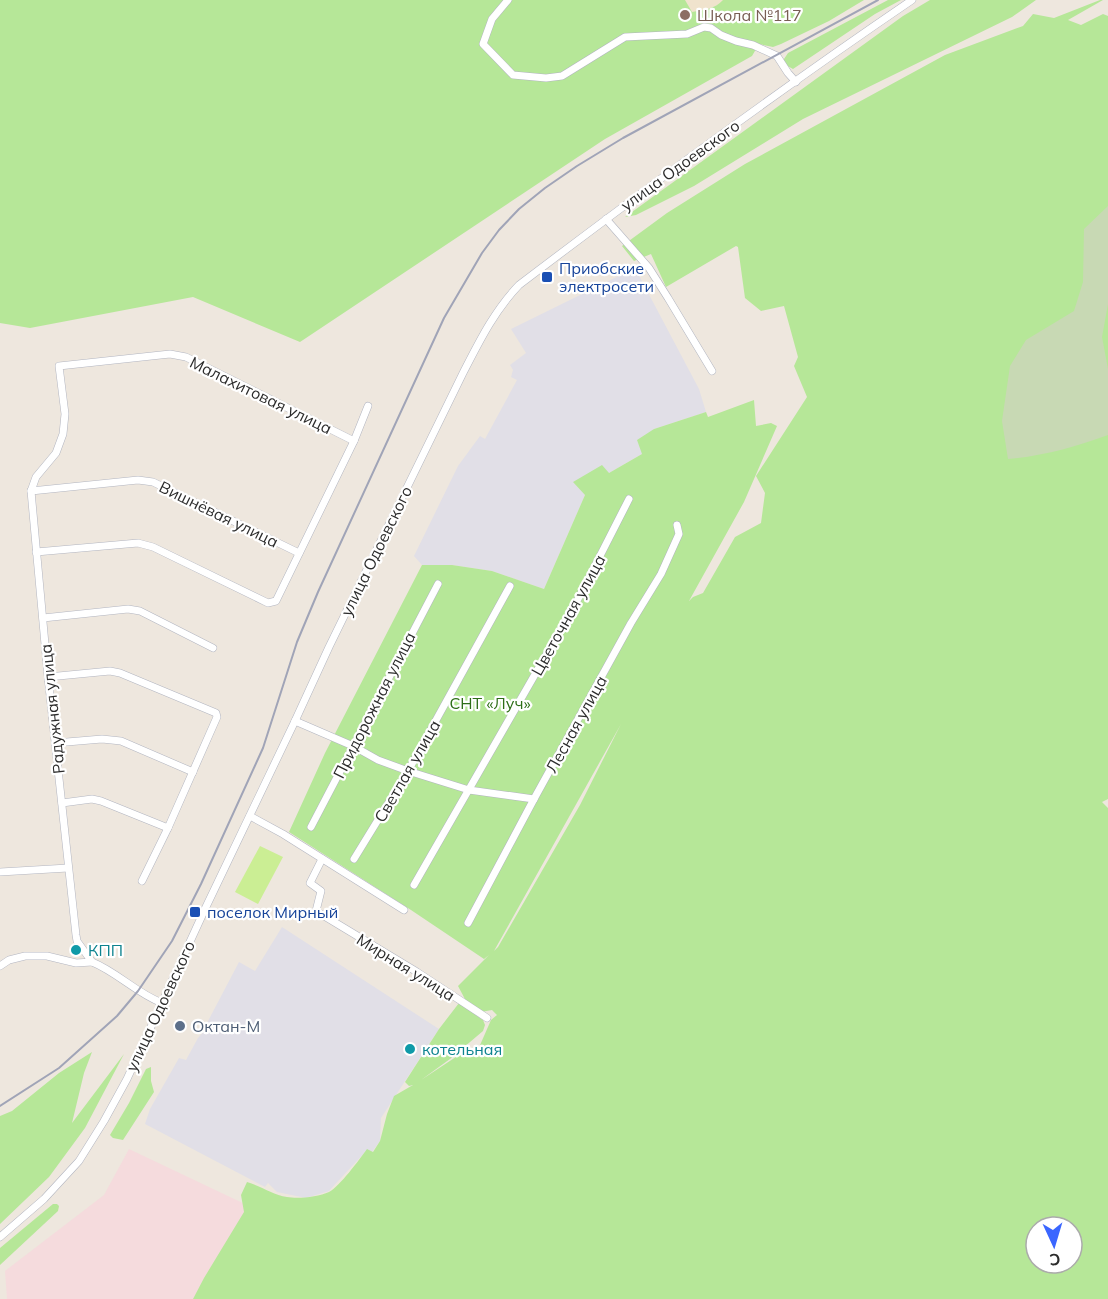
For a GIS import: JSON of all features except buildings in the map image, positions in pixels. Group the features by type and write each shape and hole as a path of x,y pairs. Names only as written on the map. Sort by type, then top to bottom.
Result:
{"street":[{"path":"508,0 492,19 483,44 513,75 546,78 562,76 625,38 687,34 704,27 777,56 796,82"},
{"name":"улица Одоевского","path":"0,1237 44,1199 73,1168 90,1144 127,1079 329,647 458,383 497,311 519,285 606,219 681,163 912,0"},
{"path":"606,219 649,268 712,371"},
{"name":"Малахитовая улица","path":"31,491 36,477 56,453 63,434 65,414 59,366 170,354 186,357 354,441"},
{"path":"36,552 138,543 153,547 268,603 276,601 354,441 368,406"},
{"name":"Вишнёвая улица","path":"31,491 138,480 153,482 299,553"},
{"name":"Радужная улица","path":"31,491 48,677 76,935 92,962"},
{"name":"Цветочная улица","path":"414,885 576,603 629,499"},
{"name":"Лесная улица","path":"468,922 631,623 661,574 679,534 677,525"},
{"name":"Придорожная улица","path":"311,827 438,584"},
{"name":"Светлая улица","path":"354,859 408,771 510,586"},
{"path":"43,618 128,609 140,611 213,648"},
{"path":"48,677 110,671 120,673 216,713 217,717 193,772 142,881"},
{"path":"295,721 353,746 378,760 408,771 470,790 534,799"},
{"path":"55,743 102,739 121,741 193,772"},
{"path":"62,802 92,799 168,828"},
{"path":"250,816 404,910"},
{"name":"Мирная улица","path":"322,859 310,883 321,891 316,911 417,972 487,1018"},
{"path":"0,872 68,868"},
{"path":"0,966 9,960 25,956 47,956 76,963 92,962 106,968 150,999 162,1003"}],"shaded area":[{"path":"636,0 726,0 712,22"},
{"path":"635,268 699,389 706,412 654,429 642,454 609,473 574,482 585,495 544,589 492,571 452,565 422,565 414,556 458,466 480,436 485,439 517,380 511,377 513,370 510,365 526,353 511,329"},
{"path":"282,927 439,1029 381,1118 380,1141 372,1152 367,1150 329,1191 306,1198 277,1192 268,1183 265,1187 145,1124 150,1109 179,1058 186,1060 205,1030 198,1020 207,1023 239,962 255,971"},
{"path":"129,1149 249,1206 197,1299 7,1299 5,1271 104,1195"}],"green space":[{"path":"0,0 685,0 692,12 713,7 723,0 864,0 829,21 781,44 773,47 759,44 752,56 605,139 300,342 193,297 30,328 0,323"},
{"path":"888,0 901,0 875,14 793,69 784,64 788,53"},
{"path":"930,0 1036,0 1012,17 803,119 694,186 636,215 625,217 903,16"},
{"name":"СНТ «Луч»","path":"1103,0 1068,20 1081,25 1103,14 1108,16 1108,799 1102,802 1108,808 1108,1299 193,1299 244,1212 241,1195 247,1182 292,1198 329,1192 344,1179 367,1149 373,1152 380,1141 394,1096 413,1085 409,1086 405,1082 439,1029 459,1003 483,1020 485,1025 483,1031 421,1080 468,1049 477,1052 491,1020 497,1015 492,1010 481,1012 466,1001 458,986 489,955 484,959 289,832 325,753 422,565 452,565 492,571 544,589 585,495 573,482 602,465 609,473 642,454 637,440 654,429 706,412 708,417 754,400 756,426 771,423 777,426 744,502 689,601 703,593 735,537 761,523 765,493 756,476 807,397 794,366 798,357 784,306 761,311 745,298 738,247 736,246 666,287 651,254 634,261 622,246 667,213 745,164 945,55 1023,26 1033,14 1054,18","holes":["621,724 580,805 498,947 494,951"]},
{"path":"1108,206 1108,304 1102,337 1108,369 1108,435 1034,456 1008,459 1002,421 1010,366 1026,340 1074,311 1083,282 1084,229"},
{"path":"260,846 283,857 258,904 235,892"},
{"path":"92,1052 84,1073 72,1123 124,1054 85,1128 49,1177 0,1224 0,1116 12,1111 59,1073"},
{"path":"151,1067 154,1092 123,1140 113,1138 110,1135 146,1069"},
{"path":"53,1204 59,1206 58,1211 0,1265 0,1248"}],"railway":[{"path":"0,1106 59,1068 117,1016 138,991 172,941 201,884 263,748 297,642 318,592 444,318 482,253 499,230 519,209 545,188 623,138 878,0"}],"place":[{"name":"Школа №117","path":"685,15"},
{"name":"Приобские электросети","path":"547,277"},
{"name":"поселок Мирный","path":"195,912"},
{"name":"КПП","path":"76,950"},
{"name":"Октан-М","path":"180,1026"},
{"name":"котельная","path":"410,1049"}]}
